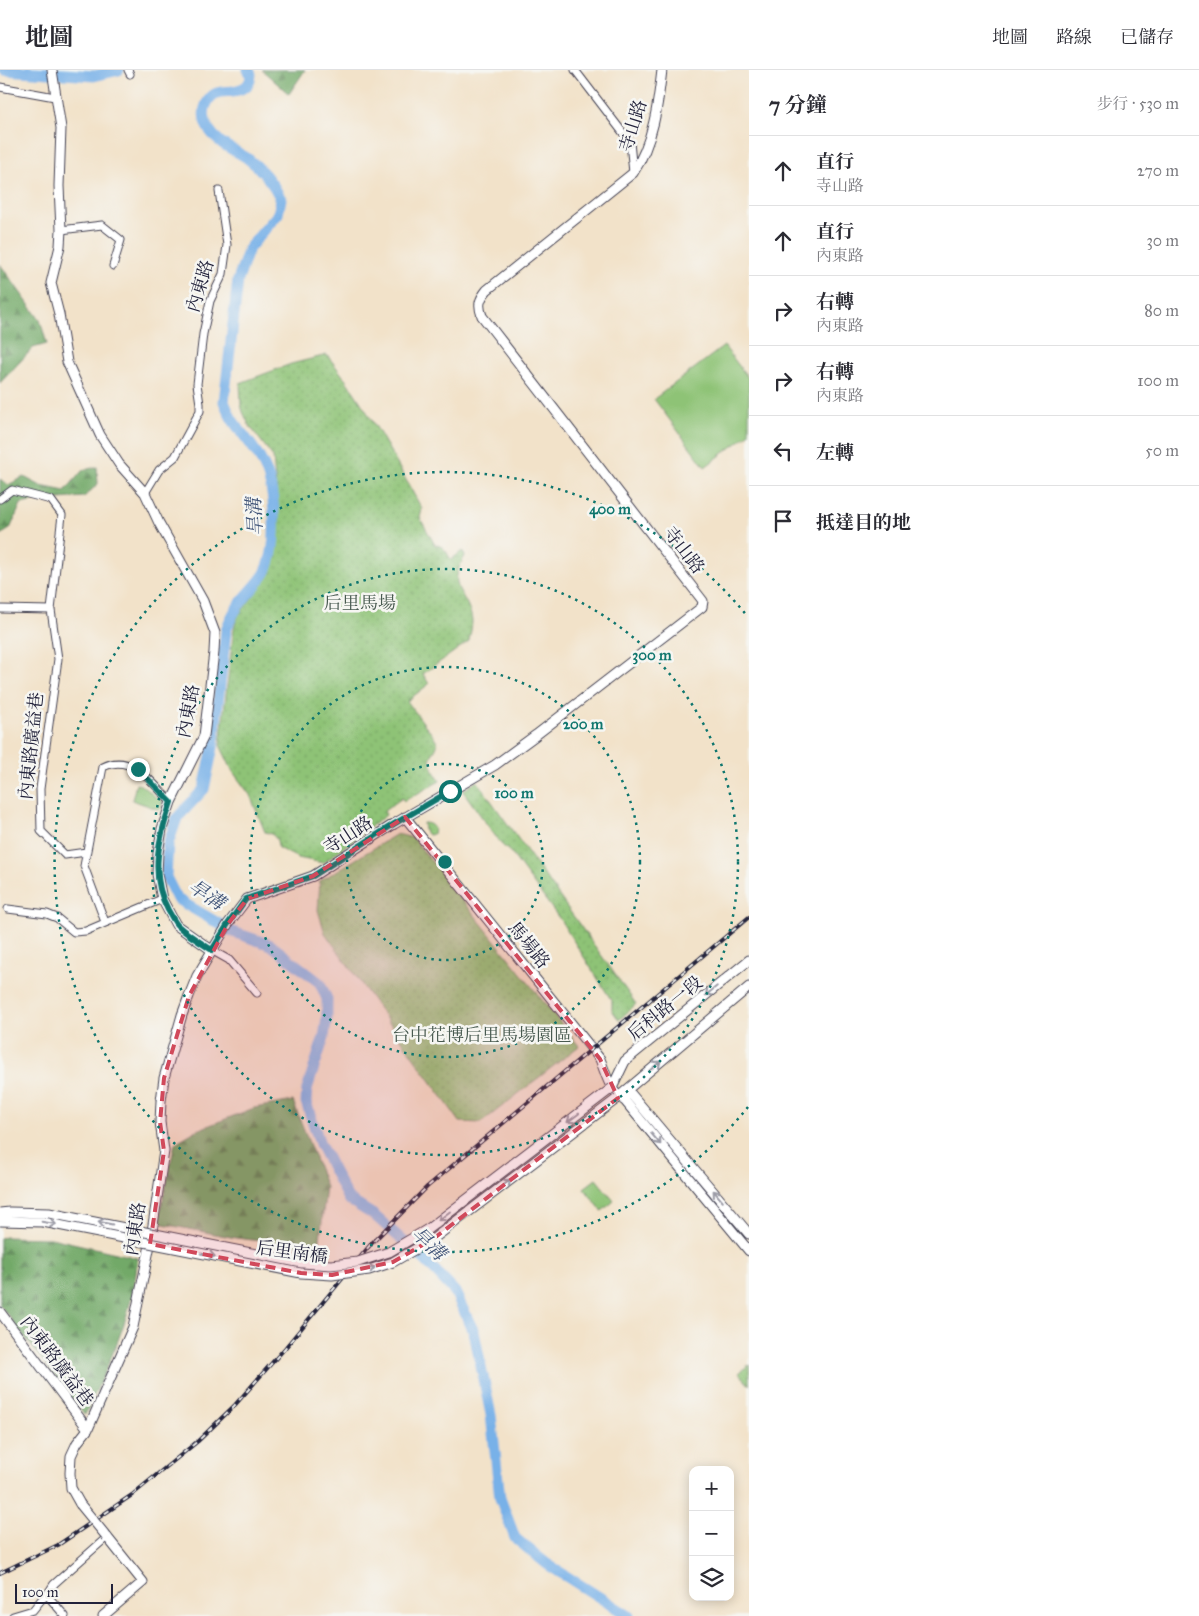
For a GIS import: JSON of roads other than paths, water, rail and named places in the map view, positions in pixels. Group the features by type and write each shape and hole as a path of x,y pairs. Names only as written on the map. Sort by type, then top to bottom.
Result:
{"street":[{"name":"內東路","path":"52,70 54,94 61,128 59,186 61,230 60,246 51,283 59,314 67,362 108,449 144,493 203,601 215,633 204,736 171,802 162,828 157,874 162,899 176,925 212,950"},
{"path":"574,70 630,142 633,173"},
{"name":"寺山路","path":"221,936 246,899 313,876 405,818 464,784 508,755 702,607 703,601 482,316 479,305 487,290 633,173 640,163 658,110 662,70"},
{"path":"0,87 54,94"},
{"name":"內東路","path":"144,493 160,470 175,456 200,411 197,384 203,334 210,302 223,274 227,245 219,190"},
{"path":"61,230 102,225 121,240 113,266"},
{"name":"內東路廣益巷","path":"0,499 12,490 51,500 62,515 51,610 58,659 40,789 41,831 65,855 86,852"},
{"path":"0,609 51,610"},
{"path":"105,922 84,866 102,767 112,762 126,764 138,769 171,802"},
{"name":"馬場路","path":"405,818 600,1059 618,1098 625,1101 749,1251"},
{"path":"8,909 47,914 56,918 74,932 86,931 162,899"},
{"name":"內東路","path":"107,1537 80,1504 71,1488 70,1464 77,1443 88,1429 133,1327 150,1245 164,1151 160,1122 164,1078 197,976 221,936"},
{"path":"212,950 229,960 257,993"},
{"name":"后科路一段","path":"612,1088 625,1061 749,960"},
{"name":"后科路一段","path":"618,1098 749,987"},
{"name":"后里南橋","path":"0,1213 49,1213 302,1263 331,1265 358,1262 389,1252 428,1229 612,1088"},
{"path":"618,1098 631,1094 749,1234"},
{"name":"后里南橋","path":"0,1221 43,1222 301,1273 332,1275 369,1270 393,1262 433,1239 618,1098"},
{"name":"內東路廣益巷","path":"0,1312 88,1429"},
{"path":"13,1616 33,1610 47,1596 54,1584 107,1537 143,1582 103,1616"},
{"path":"47,1596 65,1616"}],"waterway":[{"name":"旱溝","path":"4,70 94,76 119,70"},
{"name":"旱溝","path":"248,70 251,74 248,84 239,90 214,95 206,105 204,116 212,134 226,146 258,167 271,182 281,199 278,214 249,248 238,280 224,402 232,419 263,464 271,488 274,534 265,573 238,607 226,630 213,747 204,789 177,818 168,844 166,877 177,899 233,932 271,945 320,983 327,999 327,1018 324,1037 307,1089 306,1102 320,1144 348,1199 375,1216 426,1261 455,1292 474,1332 491,1415 500,1498 515,1538 547,1564 629,1616"}],"railway":[{"path":"0,1573 58,1545 132,1495 198,1441 234,1406 285,1348 371,1244 427,1187 749,917"}],"park label":[{"name":"后里馬場","path":"360,603"},
{"name":"台中花博后里馬場園區","path":"482,1035"}]}
